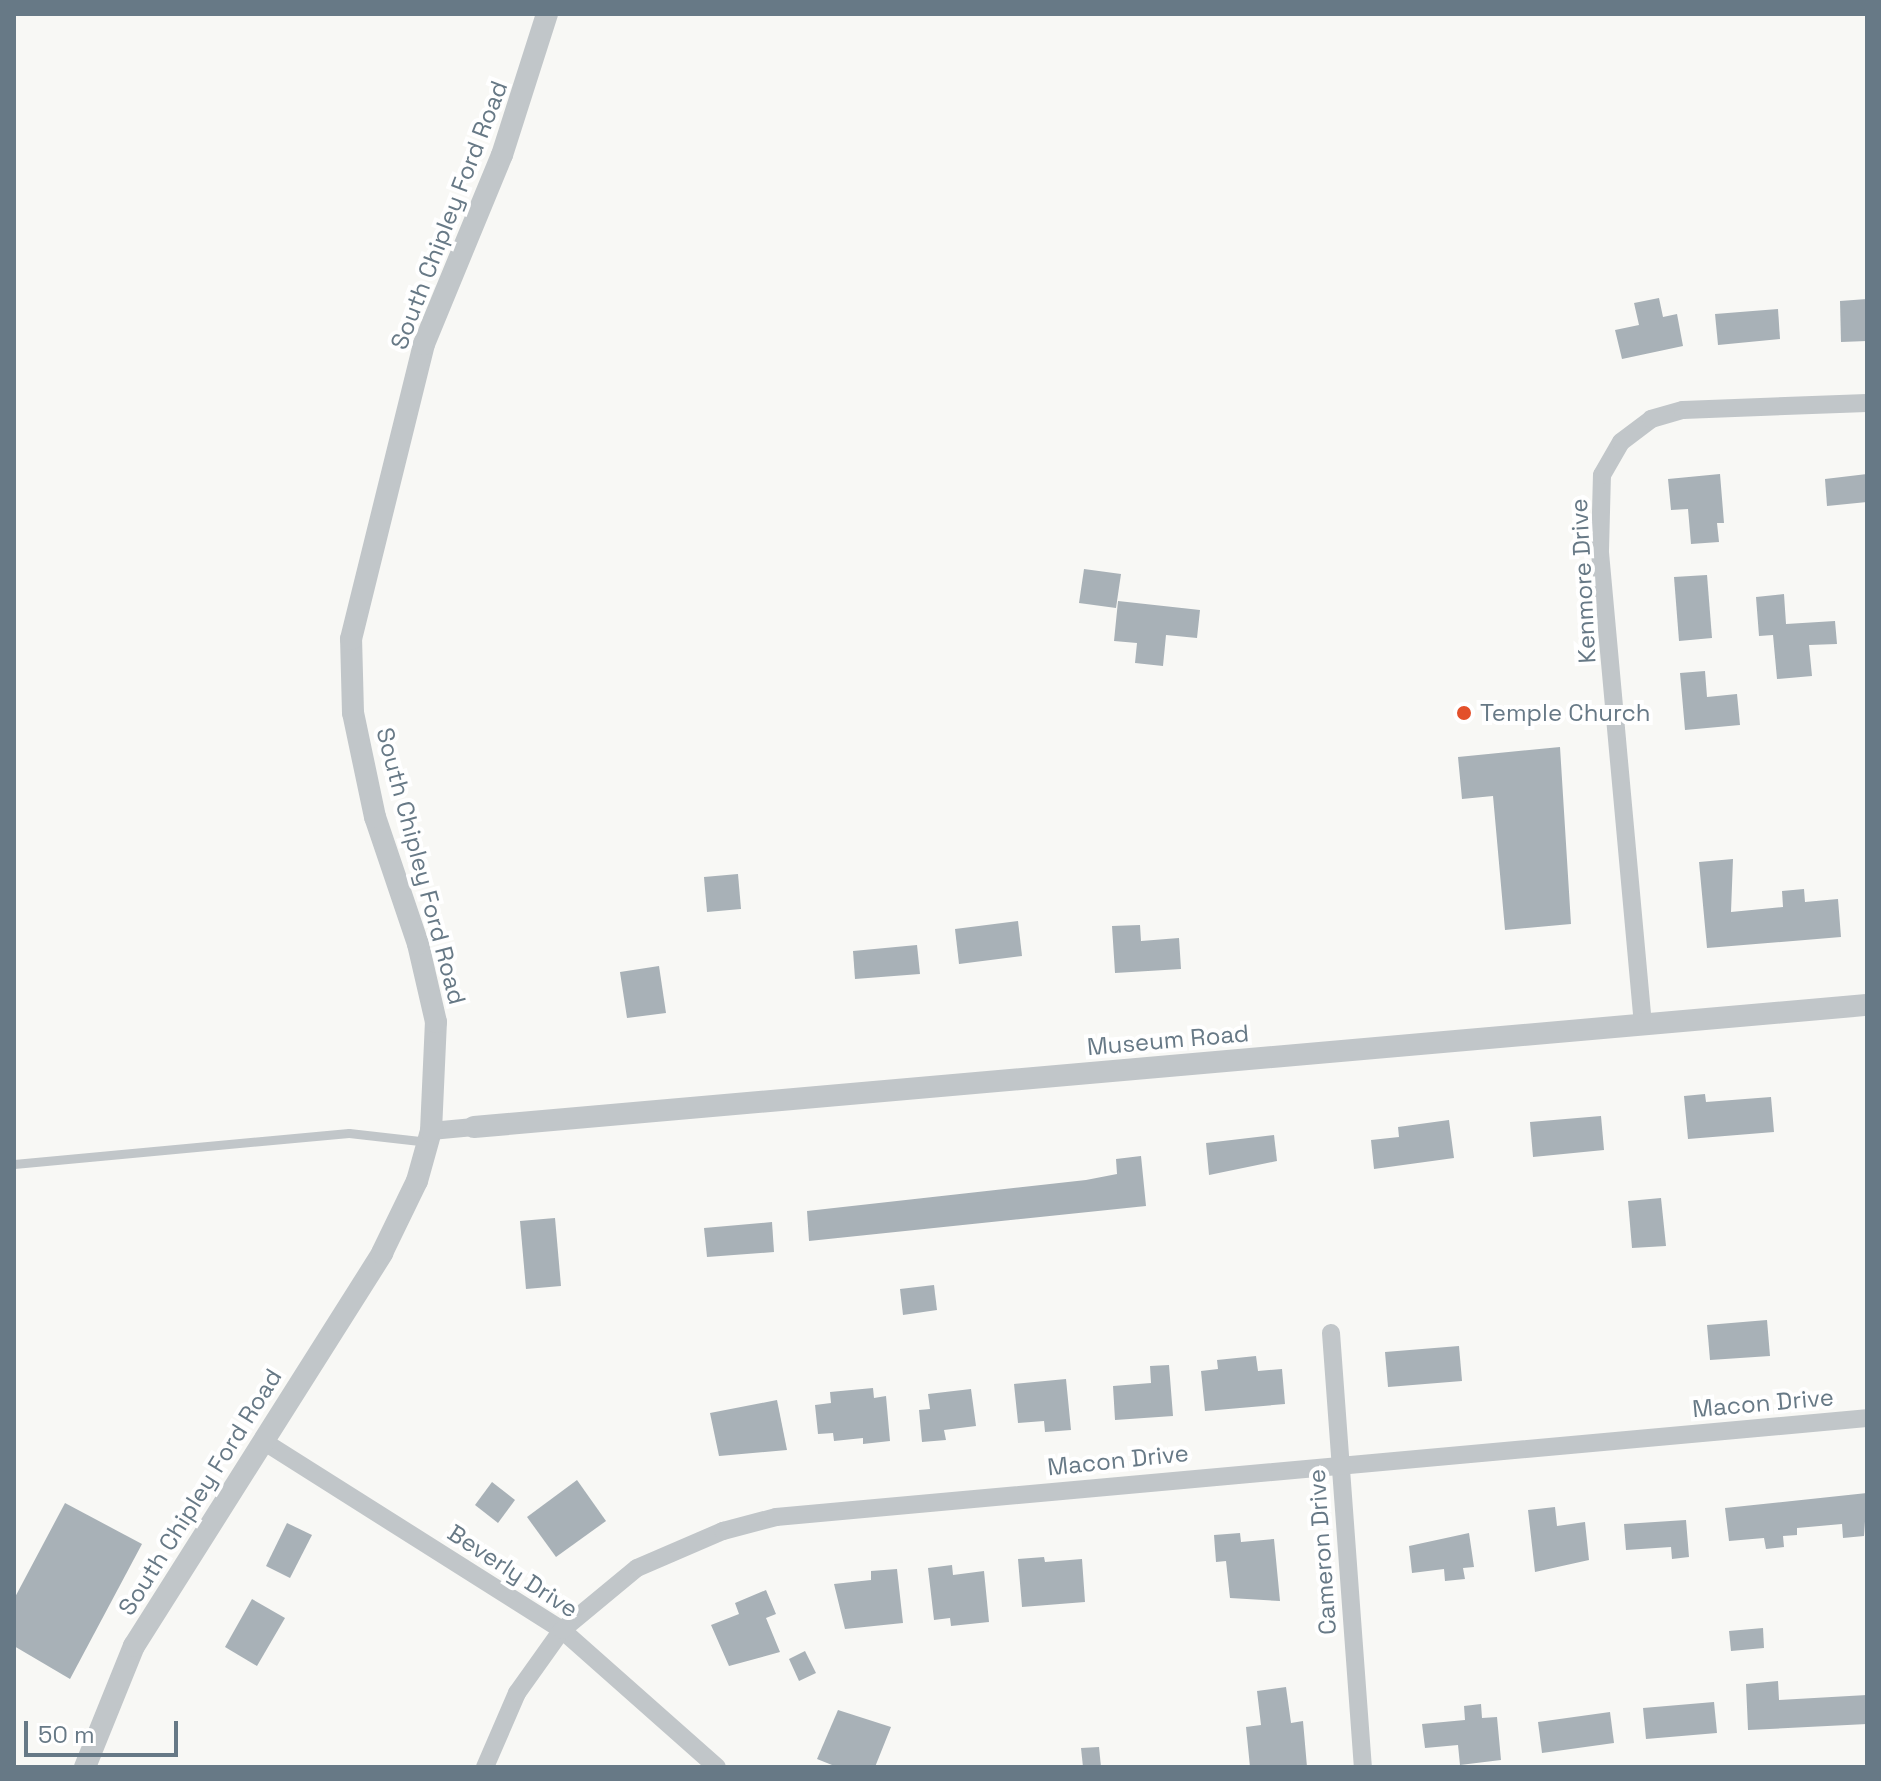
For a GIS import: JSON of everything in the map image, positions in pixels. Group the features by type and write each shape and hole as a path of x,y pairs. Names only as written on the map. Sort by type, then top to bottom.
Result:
{"street":[{"name":"South Chipley Ford Road","path":"85,1767 134,1646 382,1253 417,1181 429,1136 436,1022 418,944 375,817 353,713 351,639 386,478 424,344 502,155 547,14"},
{"name":"Kenmore Drive","path":"1643,1025 1600,550 1602,475 1621,442 1651,419 1683,410 1867,403"},
{"name":"Museum Road","path":"474,1127 1867,1005"},
{"path":"429,1136 474,1127"},
{"name":"Cameron Drive","path":"1331,1333 1363,1767"},
{"name":"Macon Drive","path":"485,1767 517,1693 562,1630 637,1568 723,1531 776,1517 1867,1418"},
{"name":"Beverly Drive","path":"263,1441 562,1630 717,1767"}],"lane":[{"path":"14,1164 349,1133 429,1136"}],"building":[{"path":"1659,298 1663,317 1677,314 1683,346 1622,359 1615,330 1639,325 1634,303"},
{"path":"1867,299 1867,341 1841,342 1840,301"},
{"path":"1778,309 1780,339 1718,345 1715,314"},
{"path":"1720,474 1724,523 1717,523 1719,542 1691,544 1688,509 1671,510 1668,479"},
{"path":"1867,474 1867,502 1827,506 1825,479"},
{"path":"1084,569 1121,574 1116,608 1079,603"},
{"path":"1707,575 1712,638 1679,641 1674,577"},
{"path":"1784,594 1786,624 1835,621 1837,644 1809,645 1812,676 1777,679 1773,635 1759,636 1756,597"},
{"path":"1118,601 1200,610 1197,638 1166,635 1163,666 1135,663 1137,643 1114,641"},
{"path":"1705,671 1707,697 1737,694 1740,725 1685,730 1680,673"},
{"path":"1560,747 1571,924 1505,930 1493,796 1462,799 1458,757"},
{"path":"1733,859 1731,912 1783,907 1782,891 1804,889 1805,902 1838,899 1841,937 1707,948 1699,862"},
{"path":"738,874 741,909 707,912 704,877"},
{"path":"1018,921 1022,956 959,964 955,929"},
{"path":"1140,925 1141,941 1179,938 1181,969 1115,973 1112,926"},
{"path":"917,945 920,974 855,979 853,951"},
{"path":"659,966 666,1013 627,1018 620,972"},
{"path":"1705,1094 1706,1102 1771,1097 1774,1132 1688,1139 1684,1096"},
{"path":"1601,1116 1604,1150 1533,1157 1530,1122"},
{"path":"1449,1120 1454,1158 1374,1169 1371,1140 1399,1137 1398,1127"},
{"path":"1274,1135 1277,1161 1209,1175 1206,1143"},
{"path":"1141,1156 1146,1206 809,1241 807,1211 1086,1180 1117,1174 1116,1159"},
{"path":"1661,1198 1666,1246 1632,1248 1628,1201"},
{"path":"555,1218 561,1286 526,1289 520,1221"},
{"path":"772,1222 774,1252 707,1257 704,1228"},
{"path":"934,1285 937,1310 903,1315 900,1289"},
{"path":"1767,1320 1770,1356 1710,1360 1707,1325"},
{"path":"1459,1346 1462,1381 1388,1387 1385,1352"},
{"path":"1256,1356 1258,1371 1282,1369 1285,1404 1205,1411 1201,1371 1218,1369 1217,1360"},
{"path":"1169,1365 1173,1416 1115,1420 1113,1386 1151,1383 1150,1366"},
{"path":"1066,1379 1071,1430 1045,1432 1044,1421 1018,1423 1014,1384"},
{"path":"873,1388 874,1398 886,1396 890,1441 863,1444 863,1438 834,1441 833,1433 818,1434 815,1405 831,1403 830,1392"},
{"path":"971,1389 976,1426 944,1430 946,1440 922,1442 919,1410 930,1409 928,1394"},
{"path":"777,1400 787,1450 719,1456 710,1413"},
{"path":"577,1480 606,1521 556,1557 527,1517"},
{"path":"492,1482 515,1500 498,1523 475,1505"},
{"path":"1867,1493 1864,1536 1843,1538 1842,1524 1797,1528 1797,1535 1783,1536 1784,1547 1766,1549 1764,1538 1729,1541 1725,1508"},
{"path":"65,1503 142,1544 70,1679 14,1646 14,1599"},
{"path":"1555,1507 1557,1526 1585,1522 1589,1560 1535,1572 1528,1510"},
{"path":"1686,1520 1689,1557 1672,1559 1671,1547 1626,1550 1624,1524"},
{"path":"287,1523 312,1535 290,1578 266,1566"},
{"path":"1240,1533 1241,1542 1274,1539 1280,1601 1230,1598 1226,1561 1216,1562 1214,1535"},
{"path":"1469,1533 1474,1567 1463,1568 1465,1579 1445,1581 1444,1569 1412,1573 1409,1546"},
{"path":"1044,1557 1045,1562 1082,1559 1085,1602 1022,1607 1018,1559"},
{"path":"952,1565 953,1575 984,1571 989,1622 951,1626 950,1618 934,1620 928,1568"},
{"path":"897,1569 903,1623 845,1629 834,1584 871,1580 871,1571"},
{"path":"766,1590 776,1614 766,1618 780,1652 729,1666 711,1625 739,1614 735,1603"},
{"path":"252,1599 285,1618 257,1666 225,1647"},
{"path":"1763,1628 1764,1648 1731,1651 1729,1631"},
{"path":"805,1651 816,1673 799,1681 789,1659"},
{"path":"1778,1681 1779,1700 1867,1695 1867,1724 1748,1730 1746,1684"},
{"path":"1286,1687 1291,1723 1303,1721 1307,1767 1250,1767 1246,1727 1261,1725 1257,1691"},
{"path":"1714,1702 1717,1733 1646,1739 1643,1708"},
{"path":"1481,1704 1482,1718 1497,1717 1501,1760 1460,1765 1458,1745 1425,1748 1422,1724 1465,1720 1464,1706"},
{"path":"838,1710 891,1727 875,1767 837,1767 817,1759"},
{"path":"1610,1712 1614,1743 1542,1753 1538,1722"},
{"path":"1099,1747 1101,1767 1083,1767 1081,1748"}],"place":[{"name":"Temple Church","path":"1464,713"}]}
